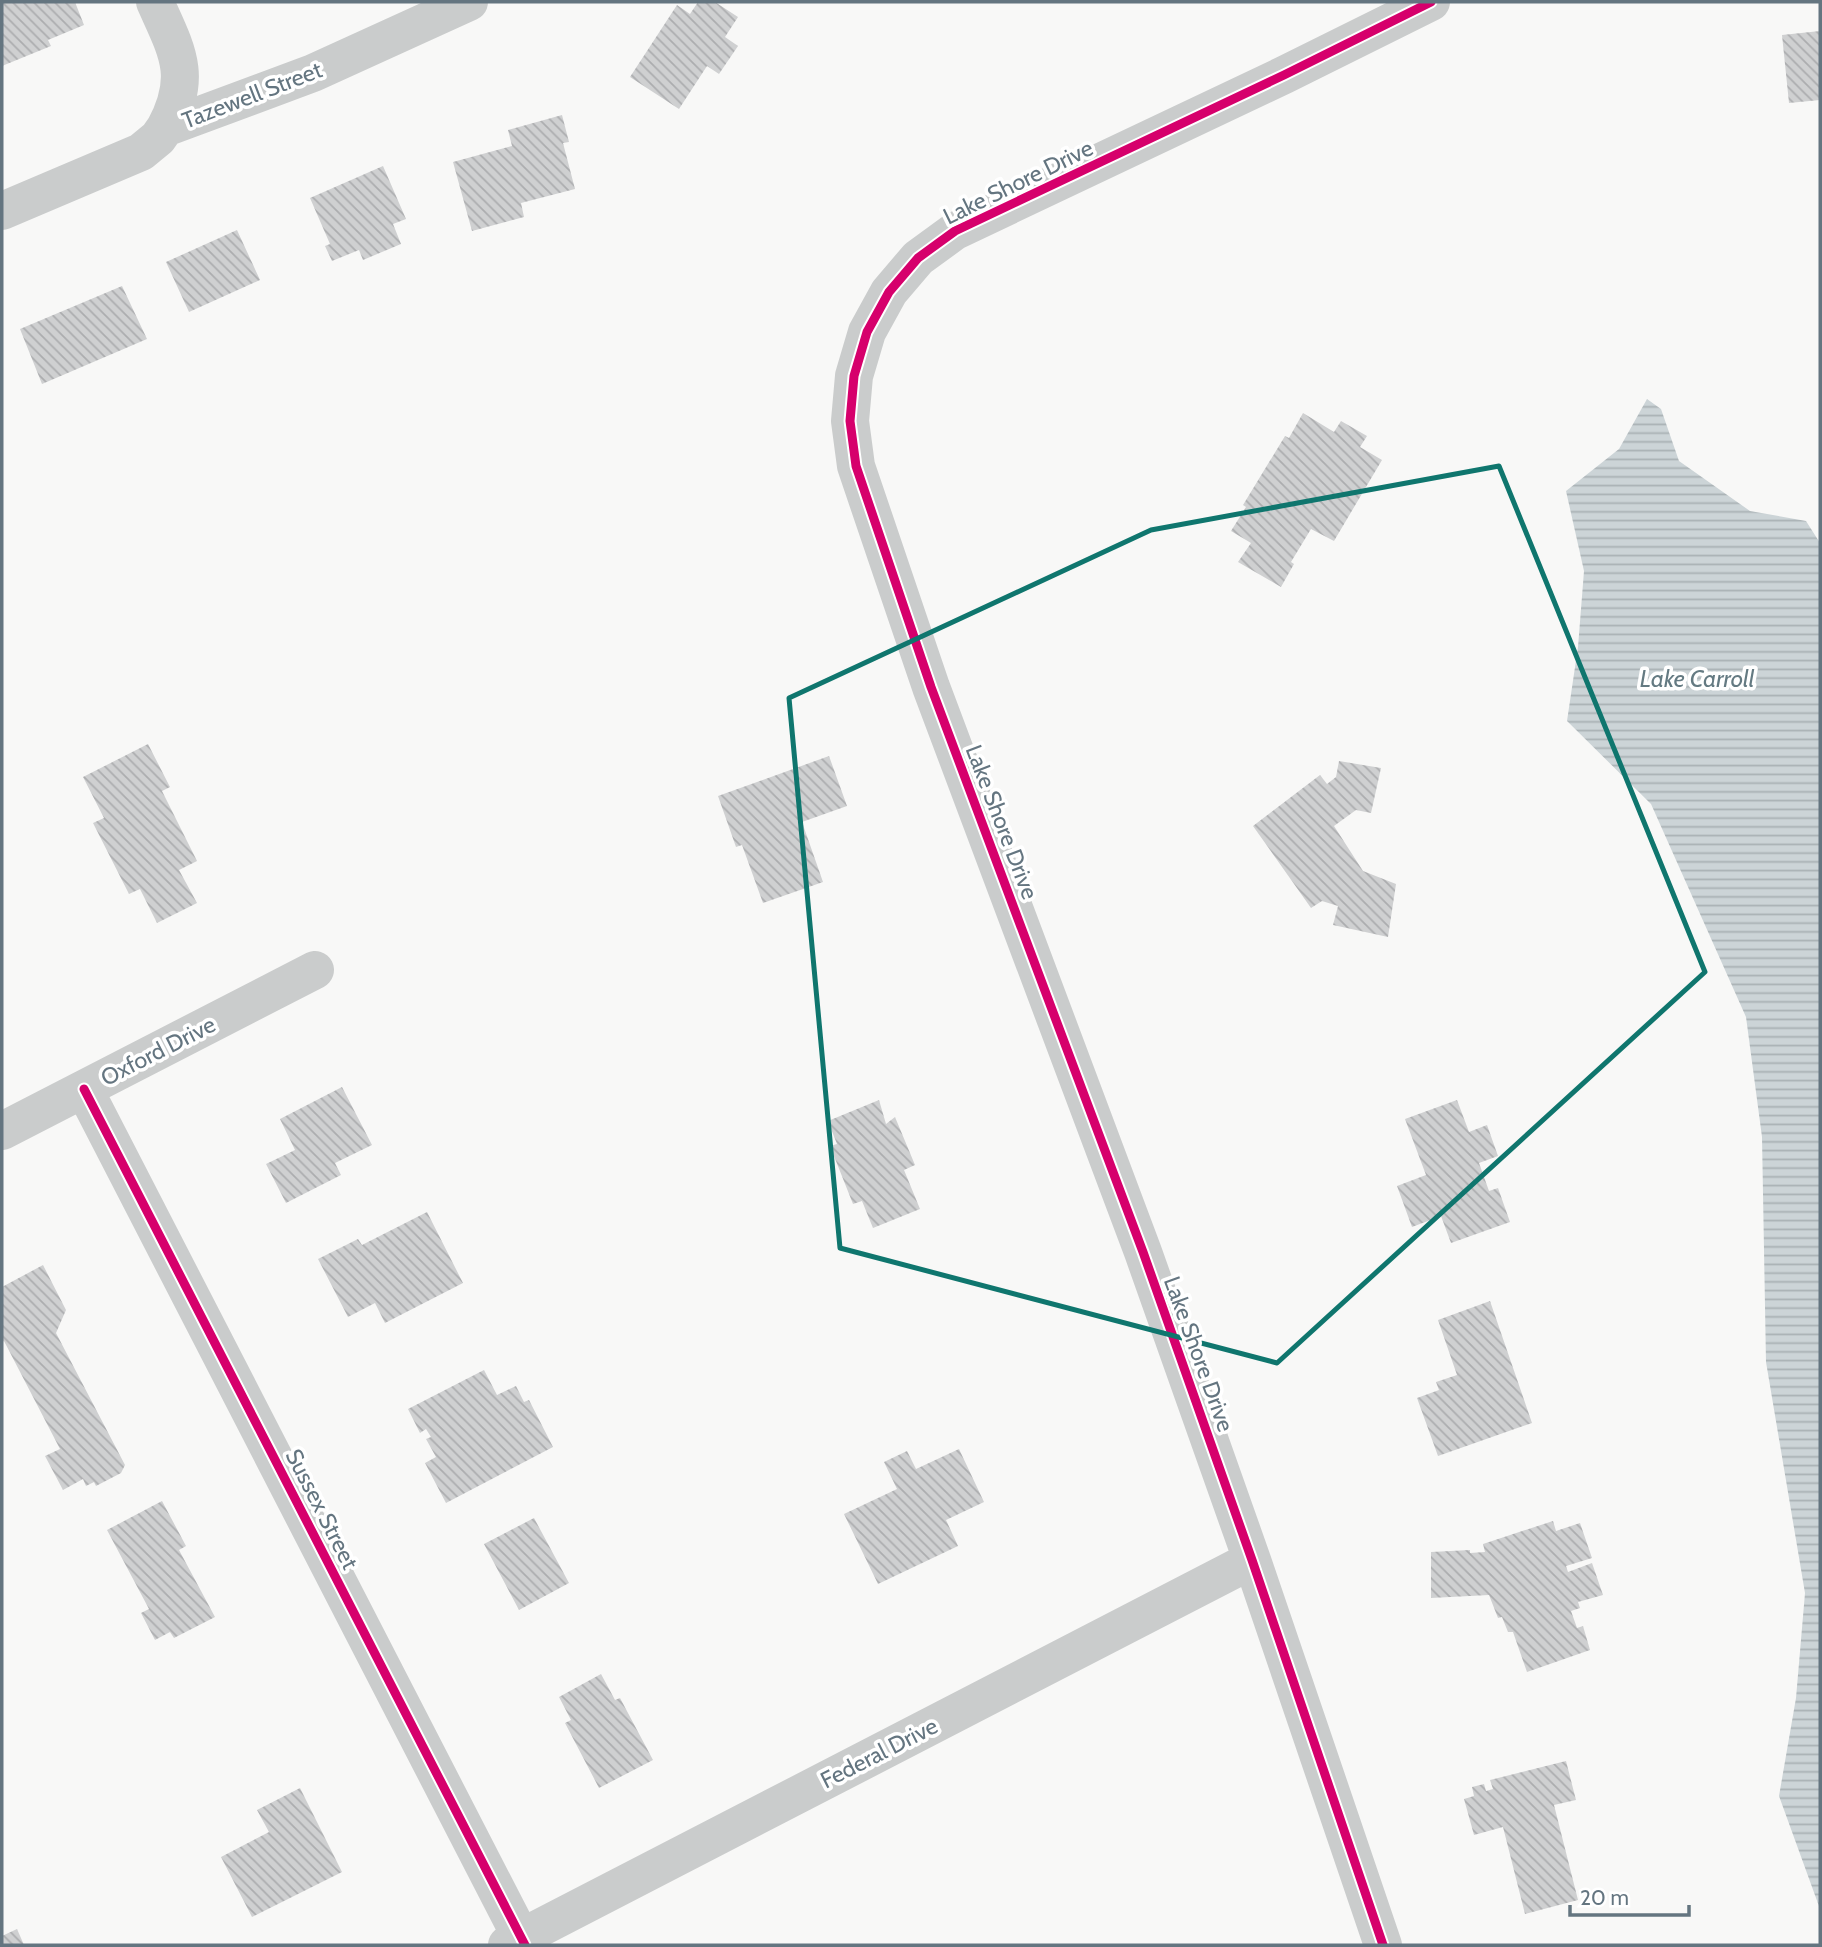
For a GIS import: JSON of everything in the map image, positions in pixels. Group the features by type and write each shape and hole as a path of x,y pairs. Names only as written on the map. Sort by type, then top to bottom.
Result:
{"street":[{"path":"155,2 177,52 181,80 176,108 165,128"},
{"name":"Tazewell Street","path":"2,211 141,152 158,138 165,128 313,73 469,2"},
{"name":"Lake Shore Drive","path":"1382,1945 1252,1560 1143,1252 931,687 856,466 850,421 854,376 867,332 889,292 918,258 955,231 1431,2"},
{"name":"Oxford Drive","path":"2,1131 315,970"},
{"name":"Sussex Street","path":"84,1089 518,1943"},
{"name":"Federal Drive","path":"518,1943 1252,1560"}],"highlighted area":[{"path":"1499,466 1705,972 1277,1363 840,1248 789,698 1151,530"}],"water":[{"name":"Lake Carroll","path":"1647,399 1661,409 1679,461 1750,511 1806,521 1820,543 1820,1909 1779,1796 1796,1698 1805,1593 1766,1362 1762,1137 1746,1017 1651,804 1567,721 1578,647 1584,571 1566,491 1619,449"}],"building":[{"path":"2,2 75,2 84,25 48,40 51,46 2,66"},
{"path":"698,2 715,2 738,17 725,37 738,46 719,74 707,66 679,109 630,77 677,5 690,14"},
{"path":"1820,31 1820,100 1789,103 1782,35"},
{"path":"562,115 569,142 563,143 575,189 521,203 524,217 472,231 453,162 512,146 508,130"},
{"path":"383,166 406,219 393,224 401,244 363,260 359,250 332,261 325,246 330,244 310,198"},
{"path":"237,230 260,280 189,312 166,262"},
{"path":"122,286 147,339 42,384 20,329"},
{"path":"1303,413 1334,432 1341,421 1367,436 1360,447 1382,460 1334,541 1311,529 1291,562 1294,564 1281,587 1238,562 1251,543 1231,531 1246,507 1243,505 1285,436 1289,438"},
{"path":"148,744 170,787 162,791 197,861 179,870 197,903 157,923 140,889 129,894 93,823 104,818 83,777"},
{"path":"829,756 847,806 802,822 823,882 763,903 742,845 736,847 718,796"},
{"path":"1339,761 1381,768 1371,813 1356,810 1334,826 1363,871 1396,884 1388,937 1333,925 1338,906 1322,901 1311,908 1253,826 1320,775 1327,784 1336,777"},
{"path":"342,1087 372,1145 335,1163 341,1175 286,1203 266,1164 295,1150 280,1119"},
{"path":"879,1100 886,1124 895,1117 915,1165 904,1170 920,1209 873,1228 862,1201 853,1204 830,1146 837,1144 828,1121"},
{"path":"1457,1100 1469,1132 1487,1125 1498,1156 1479,1163 1489,1191 1498,1188 1510,1222 1451,1243 1441,1216 1412,1227 1397,1186 1426,1175 1405,1119"},
{"path":"427,1212 463,1283 385,1323 375,1303 348,1317 318,1259 358,1239 362,1245"},
{"path":"43,1265 66,1310 56,1333 125,1465 121,1473 96,1486 94,1482 86,1486 83,1479 63,1490 45,1456 60,1449 4,1341 2,1342 2,1287"},
{"path":"1490,1301 1532,1423 1438,1456 1417,1398 1439,1390 1436,1382 1457,1375 1438,1320"},
{"path":"484,1370 497,1395 516,1386 524,1402 529,1400 553,1447 446,1503 425,1463 436,1457 426,1439 431,1437 426,1429 420,1433 408,1409"},
{"path":"959,1449 984,1502 946,1520 958,1546 878,1584 844,1514 897,1489 884,1462 907,1451 916,1469"},
{"path":"162,1501 186,1546 179,1550 215,1617 174,1638 170,1632 155,1640 141,1613 149,1609 107,1530"},
{"path":"534,1518 569,1583 519,1610 484,1544"},
{"path":"1553,1521 1556,1531 1580,1523 1592,1558 1566,1566 1568,1572 1592,1563 1603,1595 1578,1602 1580,1608 1571,1611 1577,1628 1583,1626 1590,1650 1527,1672 1513,1632 1508,1632 1502,1617 1498,1618 1489,1595 1431,1598 1431,1552 1485,1552 1483,1544"},
{"path":"601,1674 615,1700 620,1698 653,1760 599,1788 565,1723 571,1720 559,1697"},
{"path":"1566,1761 1576,1800 1554,1805 1578,1900 1525,1914 1503,1827 1474,1835 1464,1799 1474,1796 1472,1787 1484,1784 1486,1791 1493,1789 1490,1780"},
{"path":"300,1788 342,1872 252,1917 221,1857 269,1832 257,1810"},
{"path":"17,1929 24,1945 2,1945 2,1936"}],"cycle path":[{"path":"1383,1945 1252,1560 1143,1252 931,687 856,466 850,421 854,376 867,332 889,292 918,258 955,231 1431,2"},
{"path":"84,1089 525,1945"}]}
